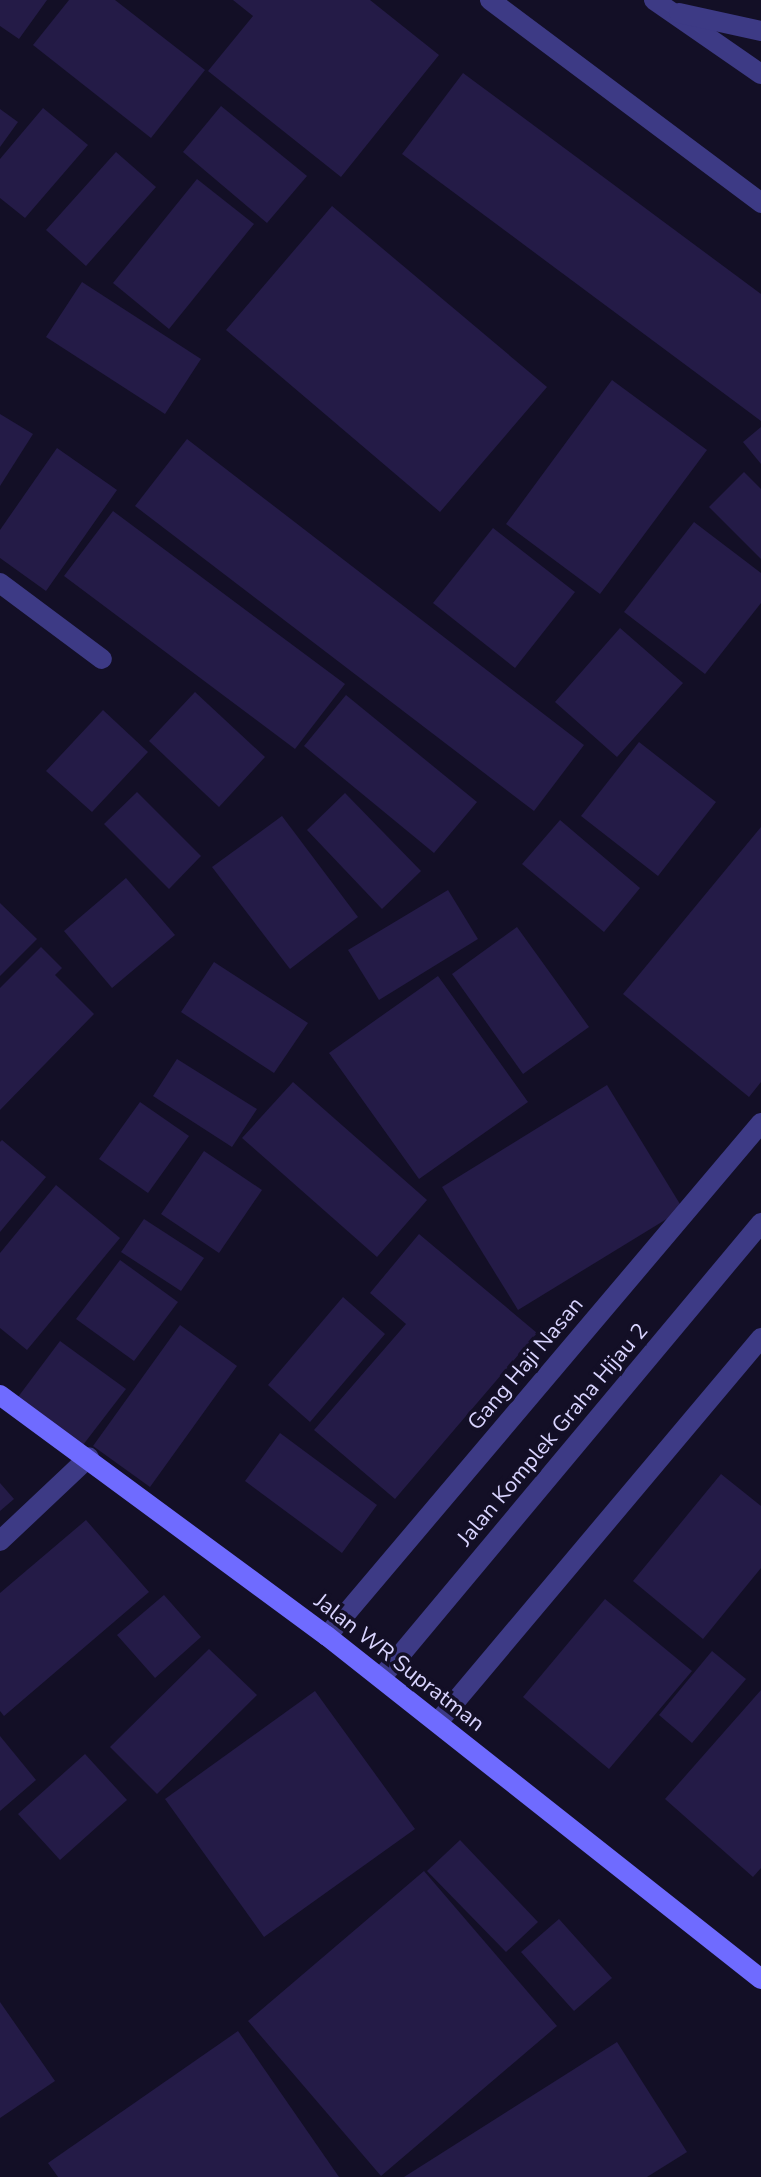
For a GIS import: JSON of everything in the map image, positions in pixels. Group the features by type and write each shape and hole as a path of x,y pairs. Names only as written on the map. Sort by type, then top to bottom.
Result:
{"main road":[{"name":"Jalan WR Supratman","path":"0,1395 89,1457 327,1636 761,1979"}],"street":[{"path":"490,0 761,203"},
{"path":"662,5 761,31"},
{"path":"662,5 761,74"},
{"path":"0,583 102,659"},
{"name":"Gang Haji Nasan","path":"327,1636 761,1123"},
{"name":"Jalan Komplek Graha Hijau 2","path":"381,1678 761,1223"},
{"path":"438,1722 761,1338"},
{"path":"0,1541 89,1457"}],"building":[{"path":"0,0 47,0 19,39 0,26"},
{"path":"69,0 115,0 205,70 151,138 33,45"},
{"path":"233,0 370,0 439,55 341,177 208,71 253,16"},
{"path":"463,73 761,294 761,421 402,154"},
{"path":"221,106 307,176 267,223 183,152"},
{"path":"43,108 88,145 25,218 0,198 0,159"},
{"path":"0,109 18,122 0,147"},
{"path":"116,152 156,187 86,266 46,230"},
{"path":"197,179 254,224 169,329 113,283"},
{"path":"332,206 547,387 440,512 226,330"},
{"path":"82,282 201,359 165,414 46,337"},
{"path":"612,380 707,450 600,594 506,524"},
{"path":"0,414 33,434 0,486"},
{"path":"761,427 761,464 743,442"},
{"path":"187,439 584,745 534,811 135,506"},
{"path":"57,448 117,490 46,591 0,558 0,530"},
{"path":"744,472 761,489 761,559 709,507"},
{"path":"113,511 345,684 295,749 64,576"},
{"path":"694,522 761,573 761,603 705,674 624,612"},
{"path":"493,528 575,592 515,668 433,603"},
{"path":"620,628 683,683 617,757 555,702"},
{"path":"195,692 265,757 219,807 149,741"},
{"path":"346,695 477,802 434,853 304,746"},
{"path":"103,710 148,752 92,812 46,771"},
{"path":"639,742 716,802 658,876 581,816"},
{"path":"137,792 201,856 169,889 104,824"},
{"path":"345,793 421,871 382,909 307,830"},
{"path":"282,816 358,917 290,969 212,867"},
{"path":"560,820 640,888 604,932 522,864"},
{"path":"761,827 761,1082 749,1097 623,994"},
{"path":"126,878 175,935 112,988 64,931"},
{"path":"448,890 478,939 379,1000 348,950"},
{"path":"0,903 37,939 0,976"},
{"path":"517,927 589,1027 523,1074 452,974"},
{"path":"41,947 62,968 55,975 94,1014 0,1110 0,988"},
{"path":"214,962 308,1023 274,1073 181,1012"},
{"path":"438,976 528,1102 419,1179 329,1053"},
{"path":"177,1059 257,1109 232,1147 153,1096"},
{"path":"293,1082 427,1200 377,1257 242,1138"},
{"path":"607,1085 683,1209 518,1310 442,1187"},
{"path":"140,1102 189,1136 148,1193 99,1159"},
{"path":"2,1140 46,1177 0,1232 0,1142"},
{"path":"204,1151 262,1190 219,1253 161,1214"},
{"path":"56,1185 120,1238 27,1350 0,1328 0,1253"},
{"path":"144,1219 204,1258 181,1291 121,1252"},
{"path":"419,1234 537,1333 395,1499 314,1430 406,1324 370,1293"},
{"path":"120,1260 178,1302 134,1361 76,1319"},
{"path":"343,1297 385,1334 310,1422 268,1385"},
{"path":"180,1325 237,1366 150,1487 93,1446"},
{"path":"60,1341 126,1389 83,1445 18,1397"},
{"path":"280,1433 377,1505 342,1553 245,1481"},
{"path":"721,1474 761,1506 761,1568 703,1639 633,1581"},
{"path":"0,1483 14,1499 0,1511"},
{"path":"86,1520 149,1592 4,1716 0,1711 0,1593"},
{"path":"164,1595 201,1637 155,1678 117,1635"},
{"path":"605,1599 692,1671 609,1769 523,1697"},
{"path":"209,1649 257,1695 157,1794 110,1747"},
{"path":"712,1651 746,1679 692,1743 659,1715"},
{"path":"761,1690 761,1868 753,1877 665,1799"},
{"path":"315,1691 415,1829 264,1937 165,1799"},
{"path":"0,1736 36,1780 0,1811"},
{"path":"85,1754 127,1800 60,1860 18,1814"},
{"path":"460,1840 538,1922 506,1952 427,1871"},
{"path":"424,1871 557,2026 381,2176 248,2021"},
{"path":"559,1919 612,1978 574,2011 521,1952"},
{"path":"0,2002 55,2081 0,2118"},
{"path":"238,2031 339,2177 58,2177 48,2163"},
{"path":"617,2042 687,2152 647,2177 404,2177"}]}
